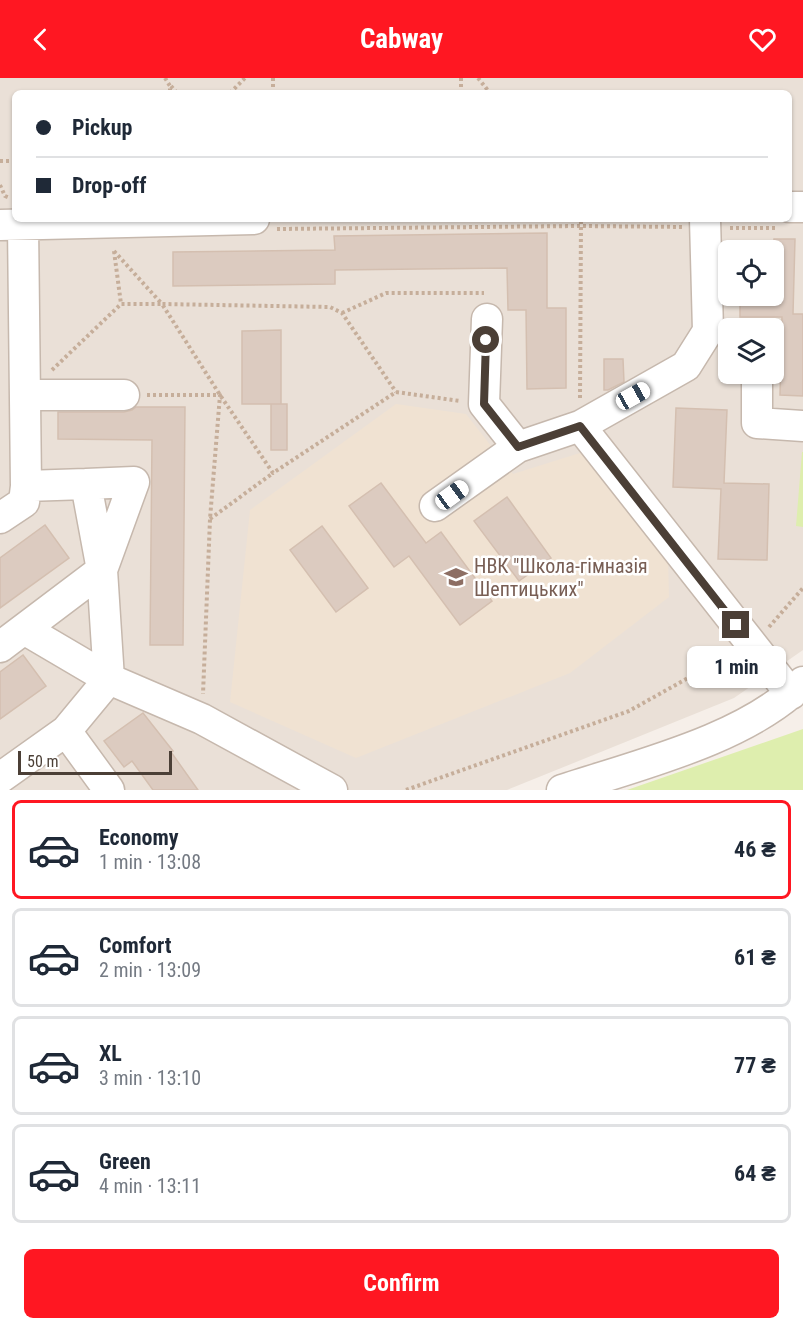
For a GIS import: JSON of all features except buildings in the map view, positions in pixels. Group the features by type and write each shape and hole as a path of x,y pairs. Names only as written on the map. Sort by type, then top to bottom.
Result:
{"street":[{"path":"0,518 24,502 26,486 25,395 13,222"},
{"path":"161,222 264,224"},
{"path":"435,506 518,447 580,426 686,366 708,331 705,223"},
{"path":"487,319 484,404 518,447"},
{"path":"757,384 758,423 803,426"},
{"path":"25,395 124,395"},
{"path":"562,790 706,742 750,721 797,688 761,635 580,426"},
{"path":"0,647 102,570 135,482 26,486"},
{"path":"0,778 66,730 109,679 102,570 86,484"},
{"path":"24,629 109,679 202,719 332,790"},
{"path":"66,730 109,790"}],"path":[{"path":"165,78 174,90"},
{"path":"233,90 243,78"},
{"path":"477,78 487,90"},
{"path":"0,185 12,214"},
{"path":"110,222 121,304"},
{"path":"580,426 581,222"},
{"path":"264,224 580,226 721,222"},
{"path":"114,251 162,304 273,473"},
{"path":"342,313 386,293 488,293 487,319"},
{"path":"25,395 121,304 330,307 342,313 396,392"},
{"path":"210,519 273,473 396,392 484,404"},
{"path":"124,395 220,395"},
{"path":"202,719 210,519 220,395"},
{"path":"406,790 629,711 761,635 803,588"}],"shaded area":[{"path":"0,78 803,78 803,650 734,698 507,790 0,790"},
{"name":"НВК \"Школа-гімназія Шептицьких\"","path":"396,404 466,414 513,474 583,452 668,558 669,597 570,673 356,758 230,702 250,510"}],"green space":[{"path":"803,452 803,527 796,526"},
{"path":"803,729 803,790 627,790"}],"place":[{"name":"НВК \"Школа-гімназія Шептицьких\"","path":"456,577"}],"route":[{"path":"486,340 484,404 518,447 580,426 736,625"}]}
